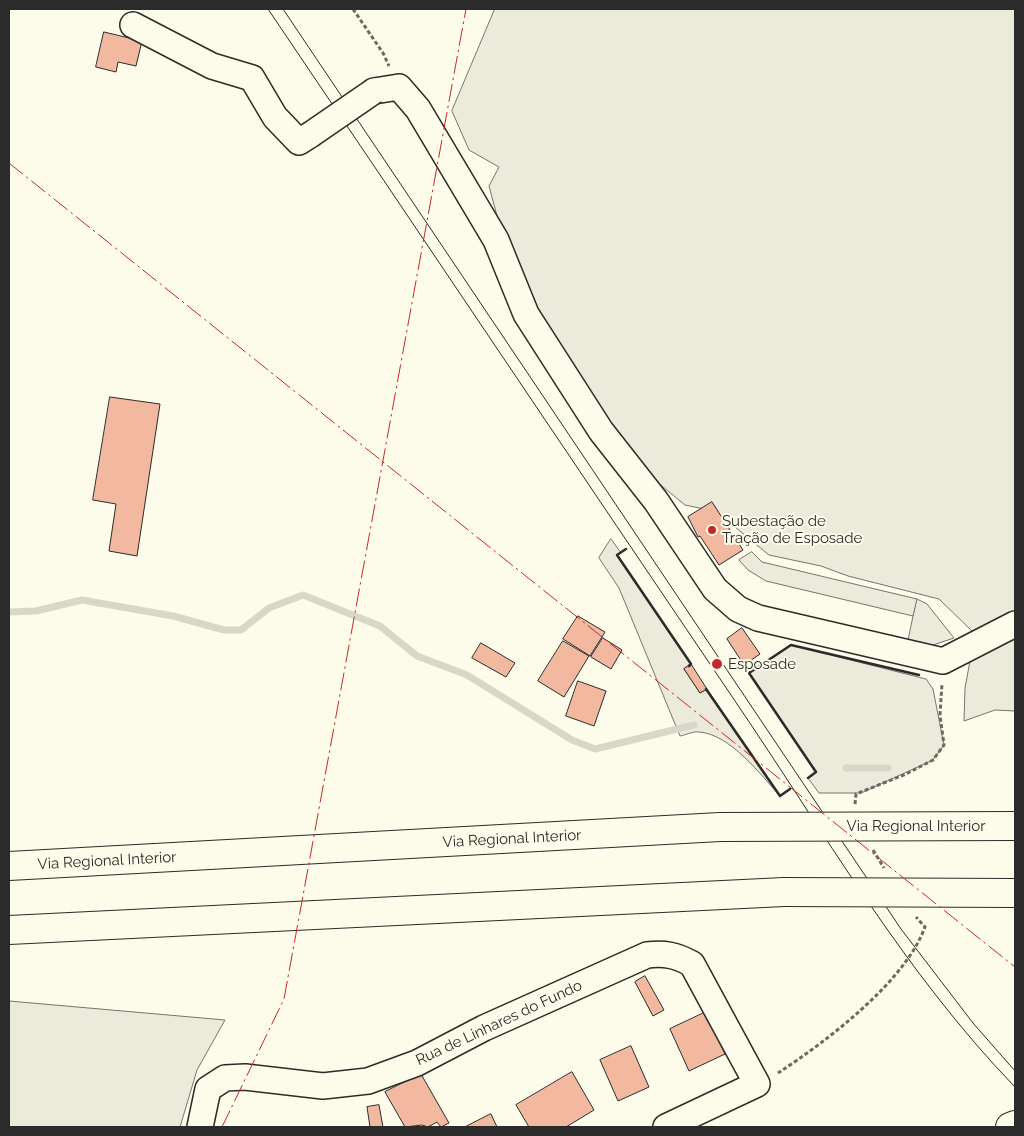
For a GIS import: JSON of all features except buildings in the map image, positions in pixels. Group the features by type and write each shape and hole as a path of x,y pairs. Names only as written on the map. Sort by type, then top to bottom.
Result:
{"main road":[{"name":"Via Regional Interior","path":"9,866 720,827 1015,826"},
{"path":"9,930 784,892 1015,893"},
{"path":"1010,1127 1015,1125"}],"street":[{"path":"133,25 212,66 252,78 275,117 299,142 374,91 399,87 418,109 496,240 526,314 602,431 656,501 715,589 726,601 758,618 943,661 1015,624"},
{"name":"Rua de Linhares do Fundo","path":"200,1127 208,1089 225,1078 245,1076 323,1086 368,1081 417,1062 484,1028 648,955 664,954 678,956 692,964 757,1084 666,1127"}],"path":[{"path":"353,9 383,53 399,87"}],"shaded area":[{"path":"495,9 1015,9 1015,711 995,710 964,721 965,688 975,634 939,599 848,576 821,566 769,555 735,527 709,510 685,505 623,454 512,272 489,186 499,167 469,150 452,111"},
{"path":"611,539 621,553 617,555 691,664 684,669 700,693 707,689 780,796 744,757 722,740 711,734 699,732 680,736 619,588 599,558"},
{"path":"752,552 762,562 917,599 913,616 766,581 748,570 739,560"},
{"path":"917,599 927,604 954,638 930,646 908,642"},
{"path":"791,645 926,679 933,689 944,745 933,760 861,793 819,793 808,778 816,772 749,673"},
{"path":"9,1001 225,1020 197,1070 180,1127 9,1127"}],"waterway":[{"path":"9,612 36,611 82,600 173,616 224,630 241,630 269,608 303,595 380,626 417,656 467,675 572,740 595,749 694,725"},
{"path":"846,768 888,768"}],"tram line":[{"path":"268,9 900,948 974,1042 1015,1087"},
{"path":"283,9 901,929 973,1023 1015,1071"}],"wall":[{"path":"626,549 617,555 691,664 689,666"},
{"path":"808,778 816,772 749,673 791,645 919,675"},
{"path":"706,689 780,796 790,789"}],"power":[{"path":"222,1127 284,999 466,9"},
{"path":"9,163 1015,967"}],"place":[{"name":"Subestação de Tração de Esposade","path":"712,530"},
{"name":"Esposade","path":"717,664"}]}
